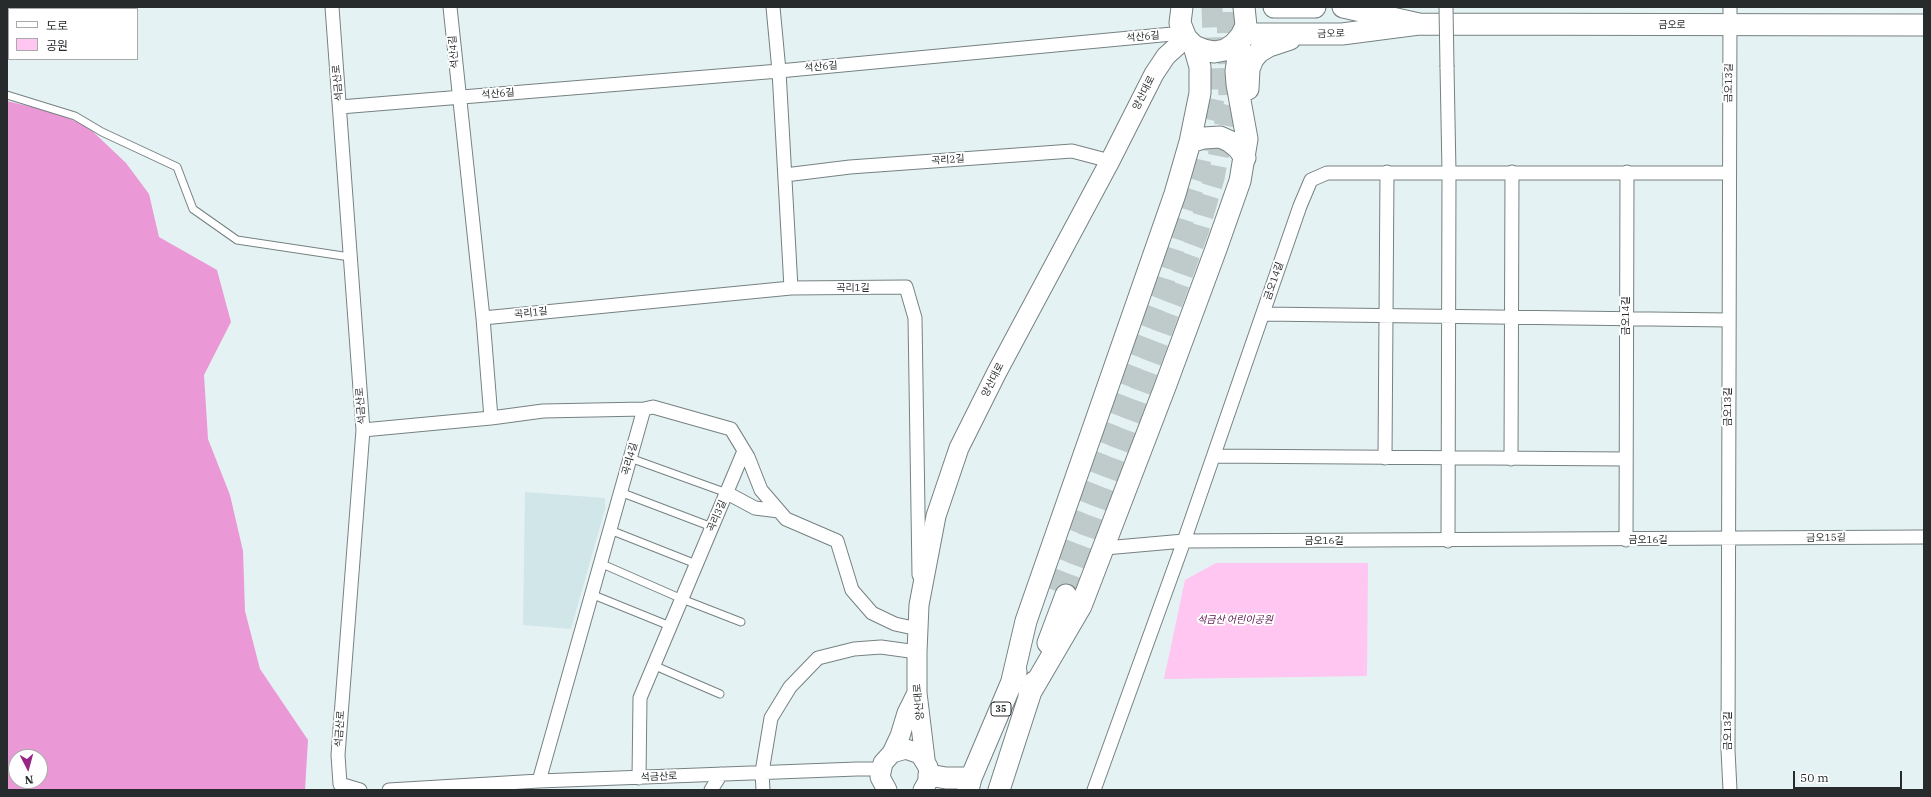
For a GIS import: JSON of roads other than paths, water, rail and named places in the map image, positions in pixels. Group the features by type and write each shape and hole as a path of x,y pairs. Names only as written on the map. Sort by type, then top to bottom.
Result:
{"main road":[{"path":"1011,685 1026,621 1175,194 1190,142 1200,93 1201,80 1200,67 1180,23 1182,7"},
{"path":"1244,7 1246,26 1242,35 1238,53 1237,84 1246,149"},
{"path":"1274,7 1316,7"},
{"name":"금오로","path":"1344,7 1420,24"},
{"name":"금오로","path":"1242,35 1342,34 1420,24 1730,16 1924,25"},
{"path":"1029,695 1081,606 1105,548 1240,181 1246,149 1250,110 1248,79 1249,69 1253,59 1259,52 1269,46 1281,41 1310,34"},
{"path":"1187,39 1204,50 1214,52 1225,50 1234,44 1242,35"},
{"name":"양산대로","path":"925,781 917,693 919,605 936,516 959,448 997,372 1110,161 1154,74 1166,56 1187,39"},
{"path":"1190,142 1204,138 1220,137 1229,141 1238,148 1246,149"},
{"name":"35","path":"970,784 1034,628 1057,591 1029,695 999,790"},
{"path":"892,753 900,736 907,713 917,693"},
{"path":"887,790 880,777 881,770 886,757 898,750 913,750 925,781 946,778 970,784"}],"street":[{"name":"석금산로","path":"332,7 363,430 338,755 340,784 360,790"},
{"name":"석산4길","path":"450,7 458,97"},
{"path":"773,7 779,71 791,288"},
{"path":"1446,7 1449,172 1450,458 1448,540"},
{"name":"금오13길","path":"1730,16 1728,173 1728,750 1730,790"},
{"name":"석산6길","path":"340,106 1187,39"},
{"path":"458,97 483,318 491,418"},
{"name":"곡리2길","path":"785,175 850,167 1072,151 1110,161"},
{"name":"금오14길","path":"1184,541 1300,206 1312,180 1327,172 1728,173"},
{"path":"1385,458 1387,172"},
{"path":"1511,459 1512,172"},
{"name":"금오14길","path":"1626,540 1627,172"},
{"name":"곡리1길","path":"483,318 791,288 906,287 915,318 919,605"},
{"path":"1263,314 1728,320"},
{"path":"363,430 491,418 543,411 644,409 653,407 731,429 744,451 762,490 779,511"},
{"name":"곡리4길","path":"539,781 644,409"},
{"path":"726,493 744,451"},
{"path":"1214,456 1626,460"},
{"name":"곡리3길","path":"639,778 640,698 726,493 755,508 779,511 786,519 837,541 852,590 872,613 895,624 918,629"},
{"name":"금오15길","path":"1728,539 1924,537"},
{"name":"금오16길","path":"1105,548 1184,541 1728,539"},
{"path":"1094,790 1184,541"},
{"path":"762,790 762,772 771,718 790,687 818,658 854,649 875,648 917,652"},
{"name":"석금산로","path":"389,790 539,781 762,772 881,770"},
{"path":"710,790 721,774"}],"lane":[{"path":"7,95 75,116 102,132 177,167 193,209 237,240 350,257"},
{"path":"630,458 726,493"},
{"path":"620,492 712,527"},
{"path":"610,530 696,564"},
{"path":"600,563 682,599 741,622"},
{"path":"591,594 670,626"},
{"path":"654,665 720,694"}],"tunnel":[{"path":"1048,588 1160,295 1198,173 1215,94 1212,7"},
{"path":"1066,595 1199,229 1214,178 1229,101 1227,7"}],"park label":[{"name":"석금산 어린이공원","path":"1235,620"}]}
